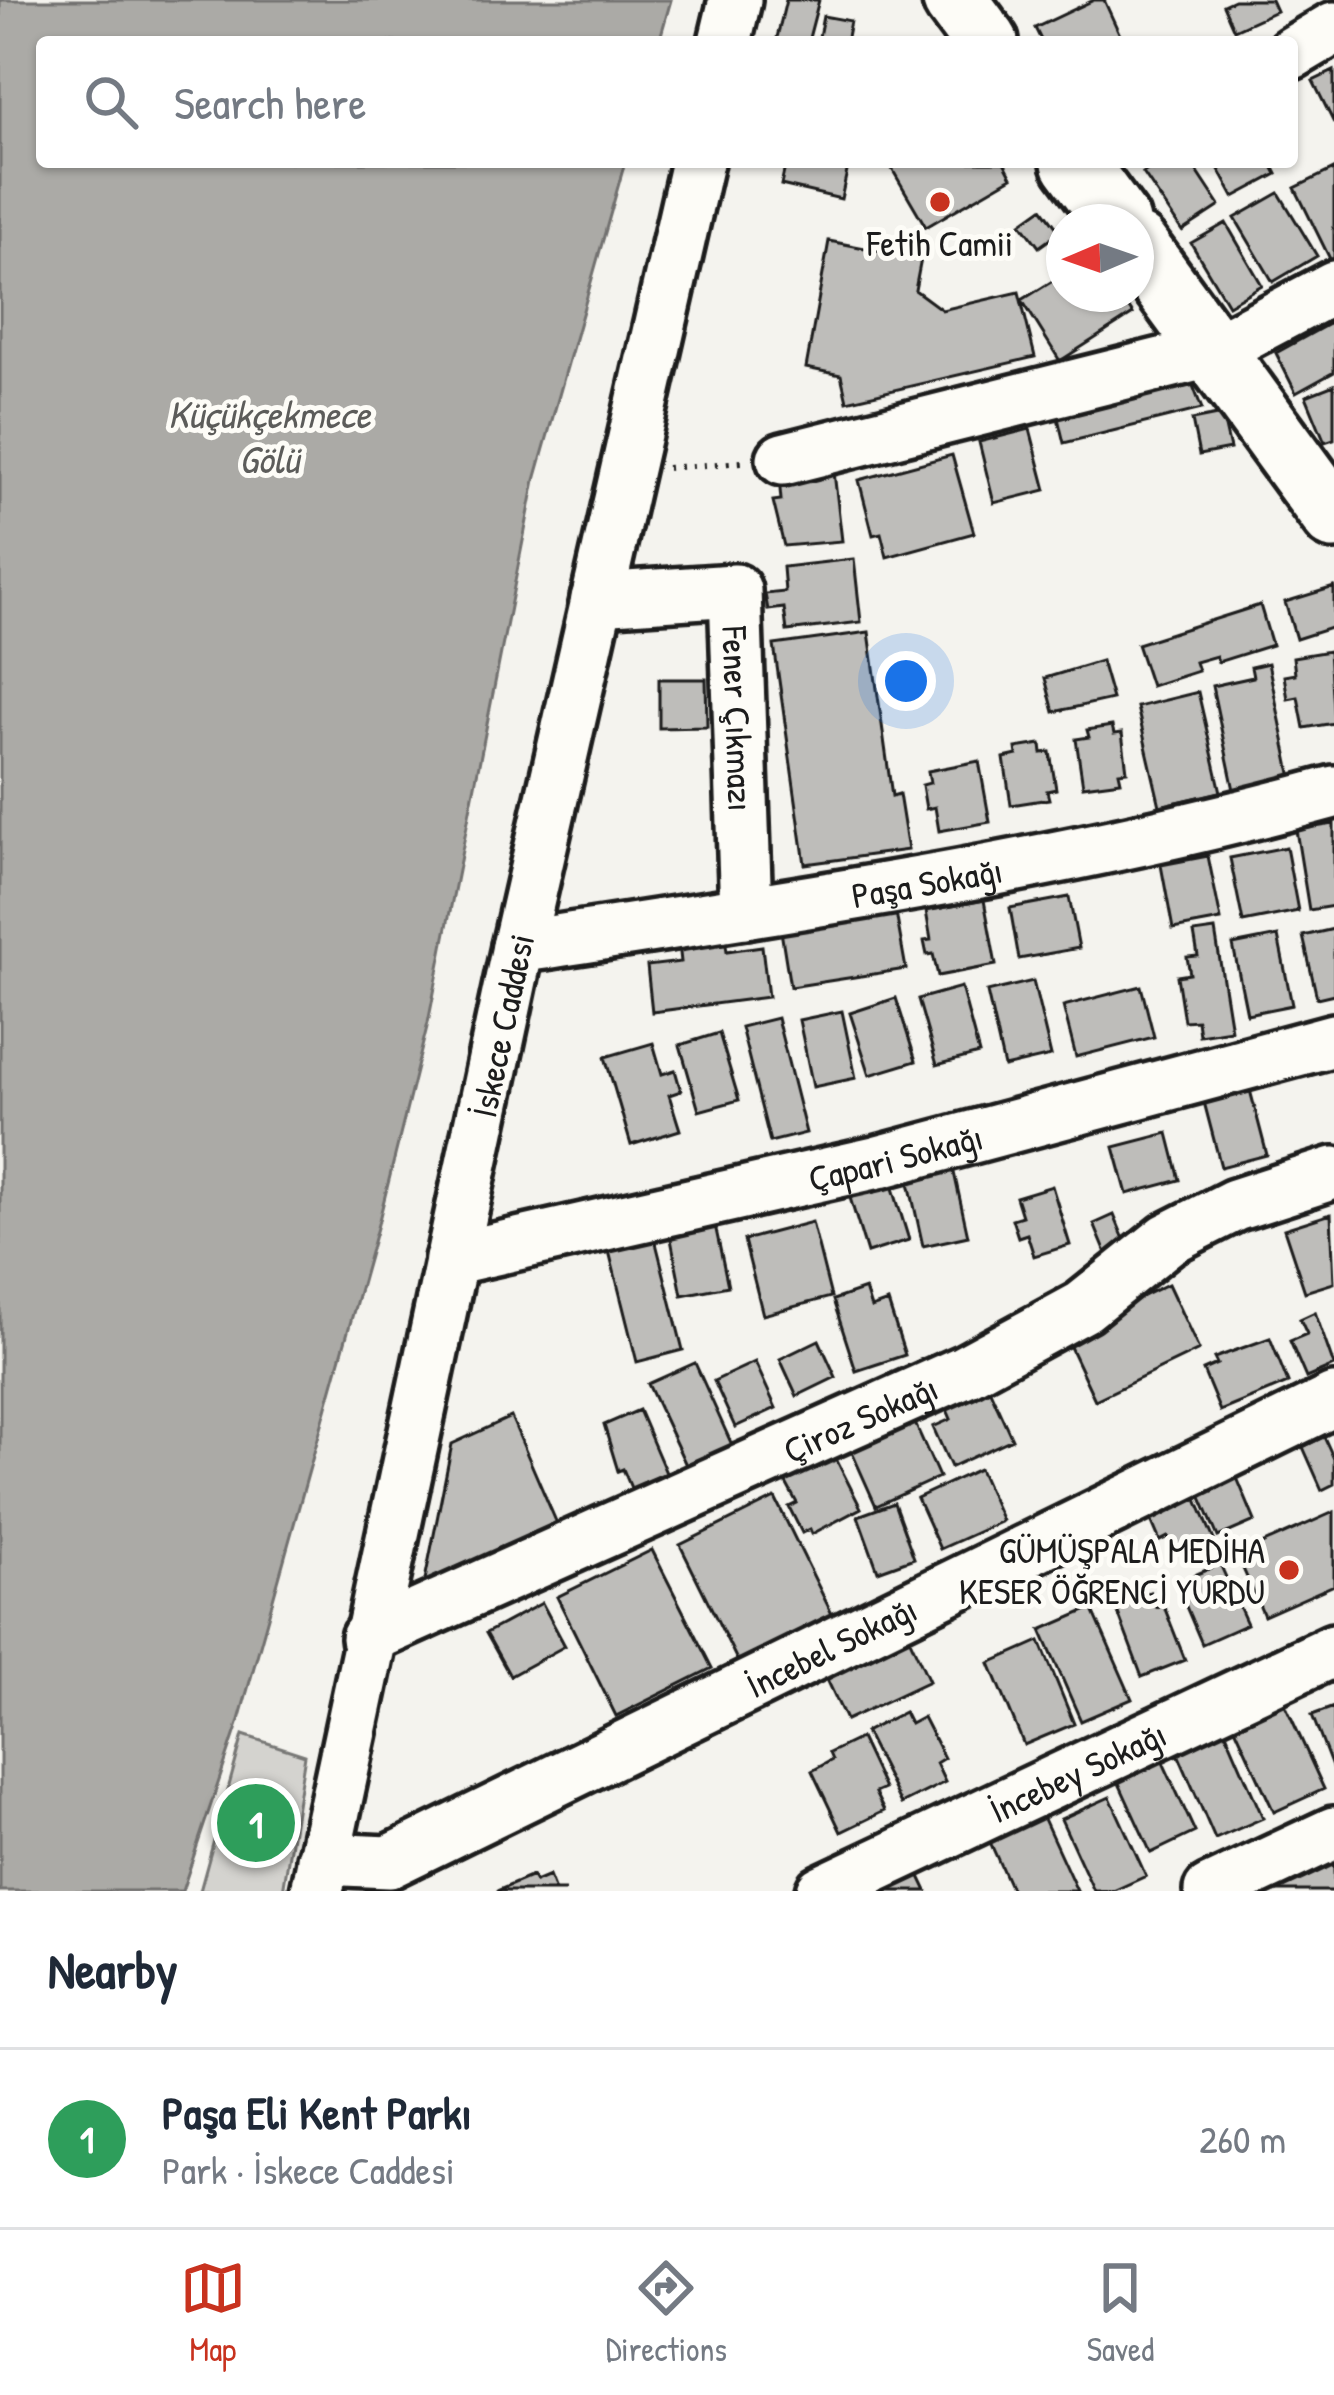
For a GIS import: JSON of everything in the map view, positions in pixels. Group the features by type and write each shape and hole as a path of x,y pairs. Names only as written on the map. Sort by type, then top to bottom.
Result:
{"main road":[{"path":"956,0 982,36"},
{"path":"1154,271 1328,499"}],"street":[{"path":"726,36 735,0"},
{"path":"1298,49 1334,28"},
{"name":"İskece Caddesi","path":"320,1875 518,946 696,168"},
{"path":"783,459 1213,351 1334,287"},
{"name":"Fener Çıkmazı","path":"597,599 735,590 746,912"},
{"name":"Paşa Sokağı","path":"518,946 959,878 1226,822 1334,792"},
{"name":"Çapari Sokağı","path":"452,1259 879,1162 1334,1040"},
{"name":"Çiroz Sokağı","path":"367,1638 965,1371 1082,1307 1168,1239 1235,1204 1334,1173"},
{"name":"İncebel Sokağı","path":"320,1875 396,1876 1334,1400"},
{"name":"İncebey Sokağı","path":"822,1891 1334,1650"},
{"path":"1210,1891 1334,1833"}],"path":[{"path":"626,472 783,459"}],"shaded area":[{"path":"243,1735 305,1755 283,1891 200,1891"}],"water":[{"name":"Küçükçekmece Gölü","path":"0,0 671,0 661,36 36,36 36,168 623,168 535,480 428,1023 378,1224 238,1724 182,1891 0,1891"}],"building":[{"path":"786,0 819,0 810,36 777,36"},
{"path":"1094,0 1104,0 1120,35 1039,36 1035,28"},
{"path":"1234,0 1271,0 1276,11 1234,30 1223,5"},
{"path":"823,16 850,21 847,36 819,36"},
{"path":"1334,71 1334,123 1313,81"},
{"path":"785,168 848,168 841,199 781,185"},
{"name":"Fetih Camii","path":"892,168 1007,168 1012,177 926,227"},
{"path":"1151,168 1195,168 1220,206 1182,231 1143,173"},
{"path":"1218,168 1274,168 1277,174 1234,197"},
{"path":"1334,169 1334,262 1332,263 1295,188"},
{"path":"1279,193 1317,256 1273,282 1235,218"},
{"path":"1042,208 1046,242 1039,247 1021,223"},
{"path":"1226,223 1262,285 1228,305 1191,243"},
{"path":"829,241 921,259 915,290 942,310 1019,292 1035,357 847,401 841,375 806,368"},
{"path":"1046,285 1046,312 1133,314 1060,361 1022,300"},
{"path":"1334,321 1334,372 1296,393 1276,353"},
{"path":"1185,365 1202,409 1064,443 1054,401"},
{"path":"1334,385 1334,439 1325,442 1306,396"},
{"path":"1222,414 1230,449 1199,455 1192,420"},
{"path":"1030,429 1046,490 994,503 979,442"},
{"path":"952,455 974,533 887,557 881,533 873,535 859,480"},
{"path":"834,472 842,541 784,546 773,501 781,500 779,478"},
{"path":"854,559 861,622 787,631 784,608 768,610 765,594 785,592 783,567"},
{"path":"1334,587 1334,627 1296,639 1285,602"},
{"path":"1260,605 1272,645 1218,662 1216,656 1195,662 1198,671 1151,686 1137,644"},
{"path":"869,632 892,796 899,794 908,850 805,864 774,645"},
{"path":"1329,651 1334,723 1304,728 1298,697 1288,699 1284,676 1295,674 1293,657"},
{"path":"1101,661 1112,699 1054,712 1045,678"},
{"path":"1268,663 1292,778 1234,790 1212,686 1253,677 1251,667"},
{"path":"659,679 706,679 707,727 659,728"},
{"path":"1198,692 1221,792 1160,806 1137,707"},
{"path":"1112,726 1114,734 1122,733 1127,771 1119,772 1121,781 1083,786 1076,739 1089,737 1087,730"},
{"path":"1041,744 1042,753 1050,752 1056,789 1047,791 1049,799 1011,805 1004,758 1017,755 1016,748"},
{"path":"979,761 990,822 939,831 935,807 926,809 922,785 930,783 928,771"},
{"path":"1334,824 1334,906 1309,910 1296,830"},
{"path":"1286,847 1298,911 1243,922 1230,858"},
{"path":"1208,856 1221,920 1173,929 1161,865"},
{"path":"1069,897 1079,948 1019,959 1010,908"},
{"path":"984,900 996,965 938,976 924,941 931,940 926,911"},
{"path":"896,913 906,969 790,987 781,931"},
{"path":"1334,929 1334,994 1317,998 1303,936"},
{"path":"1215,930 1231,1030 1199,1035 1197,1020 1184,1021 1177,976 1190,974 1187,957 1198,956 1194,933"},
{"path":"1278,936 1292,1005 1247,1014 1233,945"},
{"path":"725,938 727,951 762,946 768,997 652,1012 647,966 681,962 679,944"},
{"path":"1033,981 1051,1056 1004,1067 987,992"},
{"path":"1141,986 1154,1037 1076,1057 1063,1006"},
{"path":"961,987 979,1054 937,1065 918,999"},
{"path":"896,998 916,1061 870,1075 850,1013"},
{"path":"842,1011 856,1078 813,1087 799,1020"},
{"path":"777,1018 806,1133 770,1142 741,1027"},
{"path":"719,1033 739,1100 699,1111 680,1045"},
{"path":"653,1043 662,1074 675,1070 681,1091 669,1095 680,1130 631,1145 605,1057"},
{"path":"1250,1090 1267,1155 1221,1167 1204,1102"},
{"path":"1168,1133 1180,1180 1127,1194 1114,1147"},
{"path":"953,1168 968,1236 923,1246 908,1178"},
{"path":"889,1175 909,1240 867,1253 847,1188"},
{"path":"1052,1186 1070,1245 1034,1256 1027,1234 1018,1237 1012,1219 1022,1216 1016,1197"},
{"path":"1331,1214 1334,1283 1305,1292 1284,1229"},
{"path":"1114,1215 1126,1244 1106,1253 1094,1224"},
{"path":"812,1222 831,1297 763,1315 744,1240"},
{"path":"715,1225 728,1286 682,1295 670,1234"},
{"path":"654,1235 683,1350 637,1362 608,1247"},
{"path":"1168,1284 1199,1350 1095,1400 1064,1334"},
{"path":"865,1289 871,1308 888,1302 905,1355 856,1371 833,1300"},
{"path":"1315,1312 1334,1366 1306,1378 1290,1341 1307,1334 1300,1319"},
{"path":"1270,1338 1288,1383 1220,1411 1203,1370 1217,1364 1214,1358"},
{"path":"819,1340 836,1377 797,1396 780,1359"},
{"path":"755,1362 776,1408 735,1427 714,1381"},
{"path":"695,1363 732,1445 686,1465 648,1384"},
{"path":"988,1386 1012,1439 951,1467 933,1427 951,1419 945,1405"},
{"path":"639,1410 666,1473 631,1488 623,1469 618,1471 604,1425"},
{"path":"511,1417 558,1526 422,1595 452,1444"},
{"path":"914,1421 939,1477 876,1506 851,1450"},
{"path":"1324,1437 1334,1459 1334,1484 1322,1490 1303,1447"},
{"path":"834,1455 861,1508 812,1534 810,1529 802,1533 789,1507 797,1503 785,1481"},
{"path":"979,1469 1002,1521 940,1549 917,1498"},
{"path":"1235,1473 1255,1521 1218,1537 1197,1488"},
{"path":"1193,1490 1214,1540 1182,1554 1168,1537 1160,1541 1151,1520 1160,1516 1155,1506"},
{"path":"775,1498 833,1616 739,1664 680,1545"},
{"path":"894,1503 914,1558 878,1571 858,1516"},
{"name":"GÜMÜŞPALA MEDİHA KESER ÖĞRENCİ YURDU","path":"1334,1512 1334,1585 1264,1616 1237,1555"},
{"path":"652,1550 712,1668 616,1716 557,1597"},
{"path":"1220,1564 1247,1624 1202,1644 1176,1583"},
{"path":"1150,1592 1156,1607 1163,1604 1185,1660 1142,1677 1115,1605"},
{"path":"542,1603 565,1646 510,1676 486,1633"},
{"path":"1092,1608 1132,1699 1081,1721 1041,1630"},
{"path":"902,1622 929,1681 846,1720 818,1660"},
{"path":"1040,1641 1074,1724 1024,1745 990,1663"},
{"path":"1279,1691 1324,1789 1274,1812 1229,1714"},
{"path":"1334,1707 1334,1766 1332,1767 1312,1715"},
{"path":"904,1712 910,1724 923,1717 944,1758 936,1763 945,1782 901,1804 865,1732"},
{"path":"1217,1712 1263,1818 1215,1839 1169,1733"},
{"path":"860,1738 884,1789 875,1793 884,1811 841,1832 812,1771 832,1760 829,1753"},
{"path":"1162,1760 1195,1832 1151,1853 1118,1781"},
{"path":"1110,1797 1146,1876 1113,1891 1094,1891 1061,1819"},
{"path":"1039,1808 1077,1891 1012,1891 986,1833"},
{"path":"1334,1851 1334,1891 1246,1891"},
{"path":"916,1868 927,1891 872,1891"},
{"path":"532,1876 535,1882 549,1876 555,1891 497,1891"}],"place":[{"name":"Fetih Camii","path":"940,202"},
{"name":"GÜMÜŞPALA MEDİHA KESER ÖĞRENCİ YURDU","path":"1289,1570"},
{"name":"Paşa Eli Kent Parkı","path":"256,1823"}]}
